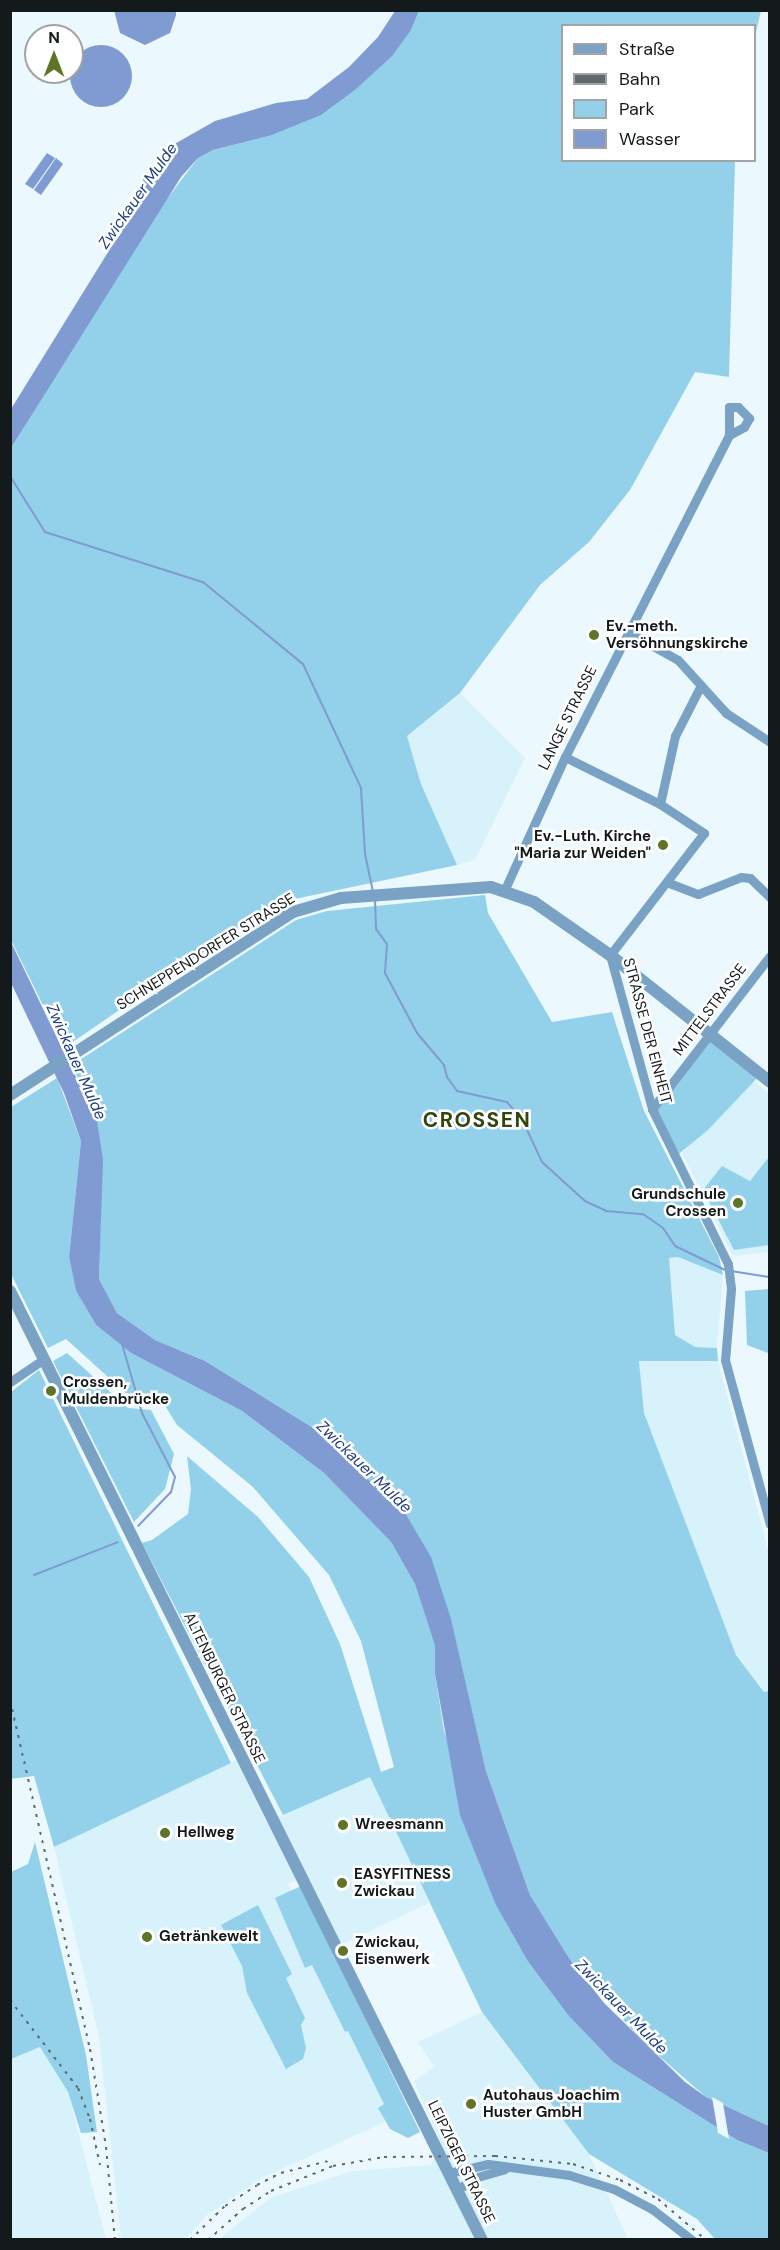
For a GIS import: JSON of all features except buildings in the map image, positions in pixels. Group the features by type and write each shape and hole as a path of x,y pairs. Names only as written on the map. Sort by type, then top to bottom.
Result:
{"street":[{"name":"LANGE STRASSE","path":"505,889 565,758 729,435"},
{"path":"628,632 678,660 726,713 770,742"},
{"path":"660,804 675,736 701,685"},
{"path":"565,758 660,804 704,833 669,883 610,955"},
{"path":"669,883 695,894 741,877 750,878 770,897"},
{"name":"SCHNEPPENDORFER STRASSE","path":"10,1095 293,912 341,898 505,889 534,902 610,955 770,1082"},
{"name":"STRASSE DER EINHEIT","path":"610,955 652,1109 728,1264 730,1278 725,1360 770,1524"},
{"name":"MITTELSTRASSE","path":"652,1109 711,1036 770,956"},
{"name":"ALTENBURGER STRASSE","path":"10,1291 413,2098"},
{"path":"10,1382 44,1359"},
{"name":"LEIPZIGER STRASSE","path":"413,2098 482,2240"},
{"path":"449,2173 488,2164 569,2175 614,2189 652,2209 692,2240"},
{"path":"457,2190 491,2171 519,2167"}],"shaded area":[{"path":"460,693 525,758 475,860 457,865 421,784 407,736"},
{"name":"Grundschule Crossen","path":"754,1081 769,1094 769,1252 733,1256 682,1153"},
{"path":"678,1257 723,1275 717,1348 695,1347 675,1335 668,1258"},
{"path":"639,1361 718,1361 769,1553 769,1691 765,1692 736,1655 644,1413"},
{"path":"237,1760 266,1822 370,1775 429,1903 332,1949 297,1880 288,1884 400,2115 262,2178 207,2215 185,2239 121,2239 99,2037 54,1847"},
{"path":"482,2012 589,2154 628,2239 218,2240 270,2198 352,2171 431,2165 441,2142 414,2081 434,2067 418,2042"},
{"path":"40,2047 68,2092 106,2239 11,2240 11,2059"}],"green space":[{"path":"419,11 761,11 756,32 756,24 561,24 561,162 735,162 729,377 695,372 630,490 589,542 540,585 460,693 407,736 421,784 457,865 285,901 256,916 64,1048 11,940 11,448 154,216 198,158 213,150 269,136 411,30"},
{"path":"485,895 488,913 552,1022 612,1012 644,1111 719,1257 723,1275 678,1257 669,1258 675,1335 695,1347 717,1348 718,1361 639,1361 644,1413 736,1655 764,1692 769,1691 769,2126 706,2097 642,2041 569,1958 530,1895 486,1771 452,1625 401,1506 360,1473 318,1431 205,1361 155,1340 117,1313 99,1279 101,1205 97,1121 72,1065 296,920 327,911"},
{"path":"711,1036 760,1075 708,1130 675,1157 652,1109"},
{"path":"57,1078 81,1141 69,1257 76,1291 96,1325 131,1353 242,1411 324,1473 391,1542 415,1584 435,1646 435,1674 444,1731 529,1963 568,2015 613,2062 737,2140 769,2153 769,2239 715,2239 697,2219 589,2154 482,2012 370,1777 283,1815 142,1543 152,1540 188,1514 191,1489 187,1456 258,1517 309,1577 340,1644 381,1772 394,1767 361,1641 329,1575 253,1487 177,1425 157,1393 128,1395 66,1339 48,1348 11,1274 11,1107"},
{"path":"769,1157 769,1245 734,1250 703,1190 722,1166 750,1181"},
{"path":"769,1289 770,1352 768,1353 747,1345 745,1291"},
{"path":"67,1353 128,1408 151,1410 174,1454 165,1489 134,1522 53,1361"},
{"path":"39,1370 231,1763 54,1847 34,1776 10,1779 11,1392"},
{"path":"35,1842 86,2055 97,2132 81,2133 68,2092 40,2047 11,2059 11,1872 28,1864"},
{"path":"301,1886 420,2132 408,2138 390,2129 378,2108 384,2104 312,1965 305,1968 275,1898"},
{"path":"258,1905 292,1974 286,1978 305,2018 301,2025 306,2048 303,2059 286,2069 247,1993 242,1966 221,1925"}],"water":[{"path":"114,10 176,11 176,15 170,33 145,45 120,33"},
{"name":"Zwickauer Mulde","path":"395,11 419,11 411,30 392,56 356,89 321,115 269,136 213,150 198,158 181,177 11,448 11,409 131,215 141,182 164,150 215,121 276,103 307,99 349,67 378,37"},
{"path":"95,45 107,45 118,50 127,59 132,70 132,82 127,93 118,102 107,107 95,107 84,102 75,93 71,84 84,84 84,50"},
{"path":"47,153 55,158 33,189 25,184"},
{"path":"56,158 63,164 41,195 34,190"},
{"path":"10,940 97,1121 103,1160 99,1279 117,1313 155,1340 205,1361 318,1431 360,1473 401,1506 431,1557 451,1619 486,1771 530,1895 569,1958 604,2003 685,2082 706,2097 769,2126 769,2153 737,2140 613,2062 568,2015 529,1963 496,1905 460,1815 435,1674 435,1646 415,1584 391,1542 324,1473 242,1411 131,1353 96,1325 76,1291 69,1257 81,1141 64,1093 11,983"}],"pier":[{"path":"712,2097 723,2103 729,2139 718,2133"}],"waterway":[{"path":"10,476 45,532 203,582 303,664 361,788 365,854 373,891"},
{"path":"375,899 376,929 387,944 385,973 417,1033 444,1065 447,1077 457,1091 507,1102 522,1119 542,1162 585,1201 606,1211 643,1214 663,1228 675,1246 725,1270"},
{"path":"731,1271 770,1277"},
{"path":"122,1344 142,1413 175,1477 171,1492 138,1526"},
{"path":"34,1575 118,1542"}],"railway":[{"path":"10,1700 90,2049 106,2147 115,2240"},
{"path":"10,2000 78,2088 90,2119 100,2165"},
{"path":"208,2240 243,2209 271,2191 333,2166 384,2157 495,2156 573,2164 620,2180 658,2199 706,2240"},
{"path":"190,2240 225,2206 257,2185 281,2173 328,2161"}],"place":[{"name":"Ev.-meth. Versöhnungskirche","path":"594,635"},
{"name":"Ev.-Luth. Kirche \"Maria zur Weiden\"","path":"663,845"},
{"name":"Grundschule Crossen","path":"738,1203"},
{"name":"Crossen, Muldenbrücke","path":"51,1391"},
{"name":"Wreesmann","path":"343,1825"},
{"name":"Hellweg","path":"165,1833"},
{"name":"EASYFITNESS Zwickau","path":"342,1883"},
{"name":"Getränkewelt","path":"147,1937"},
{"name":"Zwickau, Eisenwerk","path":"343,1951"},
{"name":"Autohaus Joachim Huster GmbH","path":"471,2104"}],"district":[{"name":"CROSSEN","path":"477,1120"}]}
